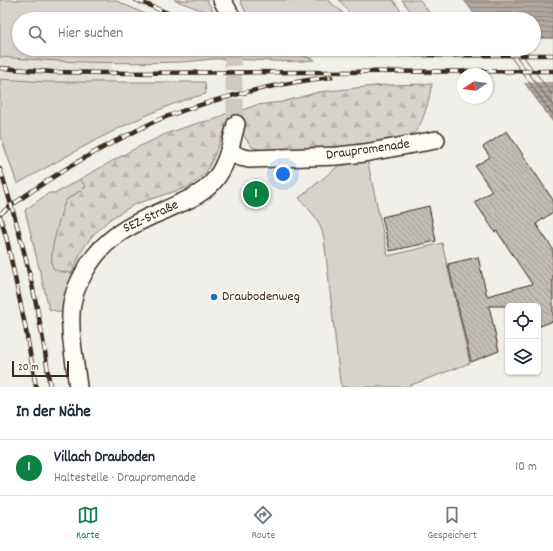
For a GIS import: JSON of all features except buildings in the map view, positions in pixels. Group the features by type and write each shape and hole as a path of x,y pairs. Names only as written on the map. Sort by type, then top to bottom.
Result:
{"street":[{"path":"222,0 229,12"},
{"name":"SEZ-Straße","path":"78,387 71,308 78,282 88,264 100,248 116,234 126,228 191,199 203,191 217,176 229,150 236,124"},
{"name":"Draupromenade","path":"229,150 240,157 249,159 338,156 364,153 436,140"}],"shaded area":[{"path":"0,0 12,12 12,56 109,56 117,86 0,83"}],"green space":[{"path":"0,0 115,0 141,12 12,12 12,56 304,56 315,60 276,61 212,59 183,62 112,63 0,57"},
{"path":"174,0 207,0 213,12 207,12"},
{"path":"240,0 328,0 342,12 246,12"},
{"path":"339,0 393,0 402,12 348,12"},
{"path":"402,0 420,0 429,12 411,12"},
{"path":"0,79 47,82 205,82 206,94 180,102 135,120 95,140 17,184 0,134"},
{"path":"432,84 424,115 416,131 407,137 390,141 369,145 321,149 265,151 252,147 241,132 225,129 205,174 189,187 135,204 110,219 92,236 81,252 72,273 54,269 52,264 53,249 63,207 66,200 86,187 80,179 134,149 168,133 216,119 229,112 240,111 256,105 282,102 319,92 384,85"},
{"path":"367,159 388,256 442,243 470,363 406,387 342,387 340,382 324,238 317,221 299,198 342,163"},
{"path":"80,179 86,187 66,200 52,254 59,271 72,273 63,313 49,309 25,210 49,193 56,193"}],"water":[{"path":"464,0 553,0 553,122 505,56 541,56 541,12 473,12"}],"pier":[{"path":"541,39 553,39 553,82 522,83 502,56 541,56"}],"tunnel":[{"path":"232,56 236,124"}],"railway":[{"path":"136,0 165,12"},
{"path":"541,55 553,55"},
{"path":"0,68 52,72 108,73 553,71"},
{"path":"0,214 31,191 81,160 151,123 183,110 246,92 288,83 331,77"},
{"path":"0,169 24,250 42,332 50,387"},
{"path":"0,216 7,240 25,325 36,387"}],"place":[{"name":"Villach Drauboden","path":"256,194"},
{"name":"Draubodenweg","path":"214,297"}]}
